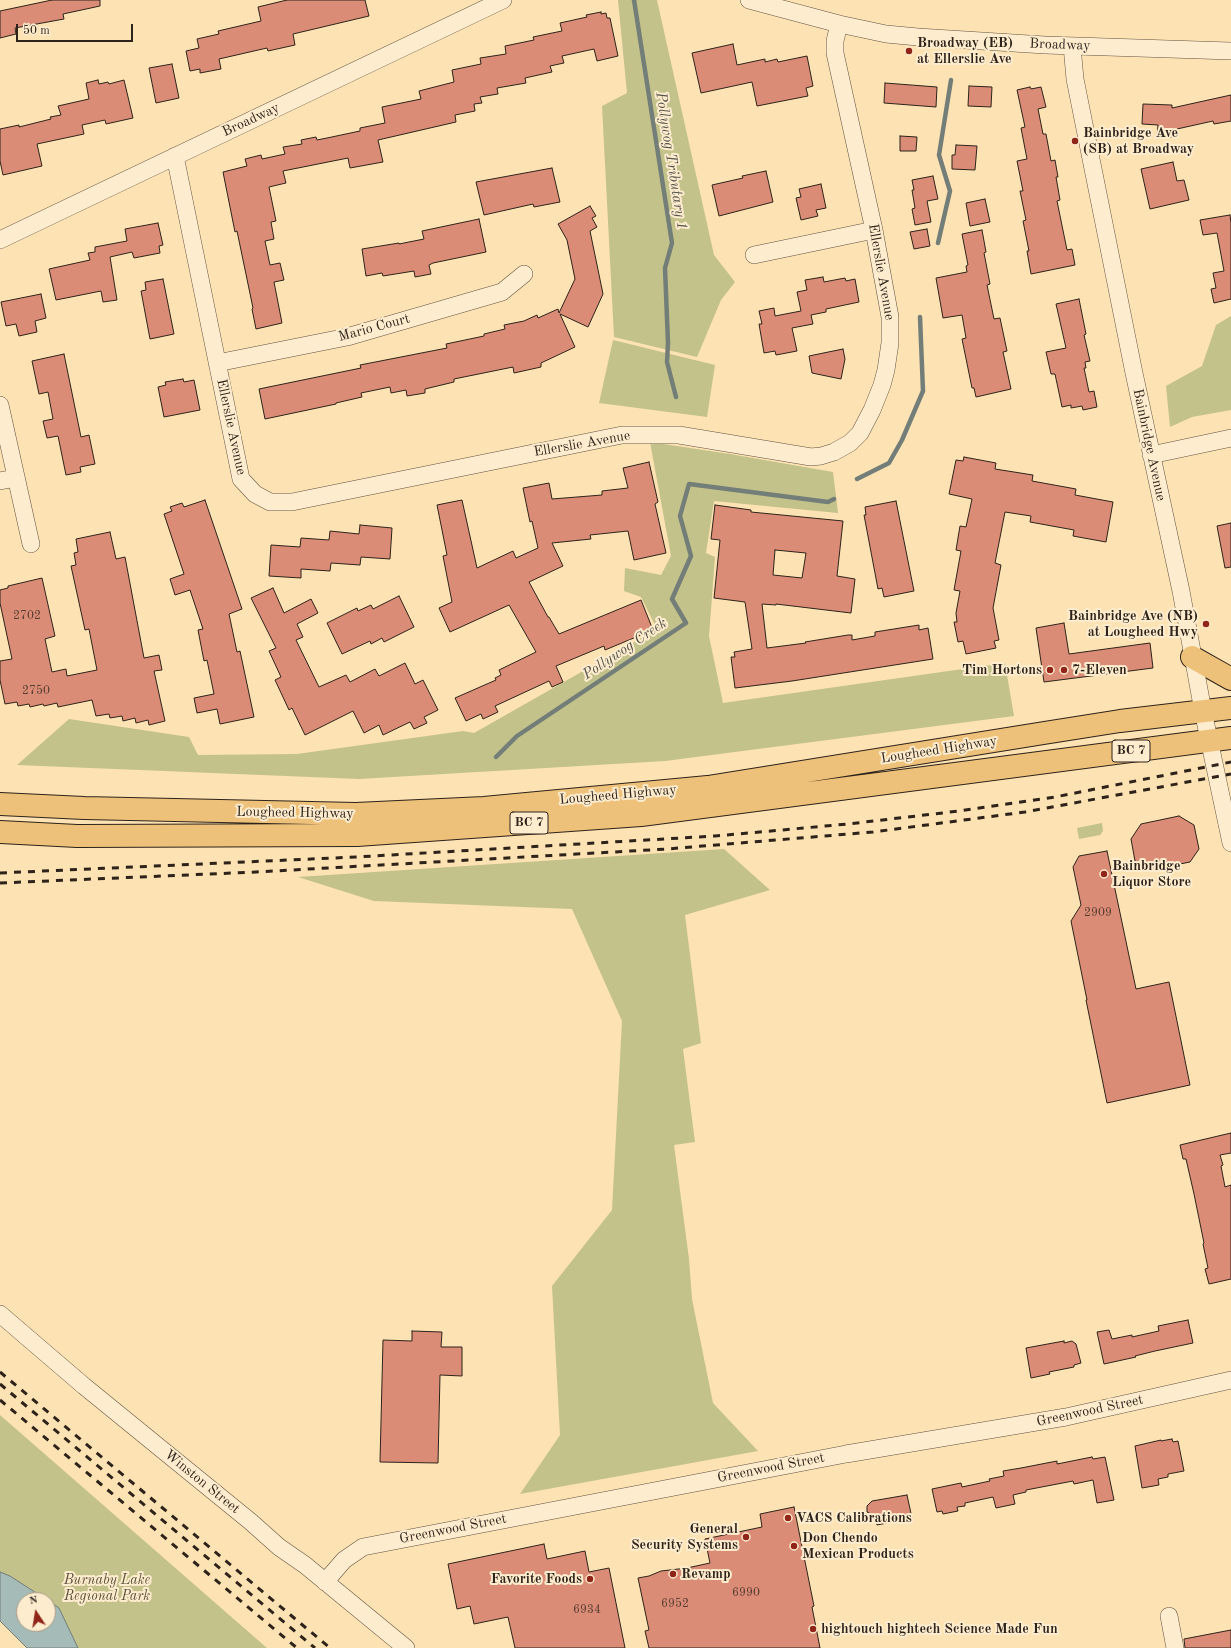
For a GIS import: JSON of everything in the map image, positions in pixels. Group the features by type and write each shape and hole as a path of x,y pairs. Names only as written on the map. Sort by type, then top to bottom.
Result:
{"main road":[{"path":"1192,657 1231,679"},
{"name":"Lougheed Highway","path":"0,804 84,808 356,814 484,808 708,787 1044,733 1231,708"},
{"name":"Lougheed Highway","path":"0,832 77,836 357,835 641,815 1231,738"}],"street":[{"name":"Broadway","path":"0,240 503,0"},
{"name":"Broadway","path":"749,0 839,24 886,34 1072,46 1231,51"},
{"name":"Ellerslie Avenue","path":"175,156 241,479 254,494 270,502 292,502 622,435 679,435 811,457 820,456 834,452 850,444 860,433 872,410 886,370 890,343 890,317 874,230 835,53 834,41 839,24"},
{"name":"Bainbridge Avenue","path":"1072,46 1075,79 1151,455 1181,591 1192,657 1231,843"},
{"path":"754,255 874,230"},
{"name":"Mario Court","path":"217,363 347,337 502,292 524,274"},
{"path":"0,405 8,480 31,544"},
{"path":"1151,455 1231,438"},
{"name":"Winston Street","path":"0,1314 84,1386 251,1522 279,1547 326,1582 406,1648"},
{"name":"Greenwood Street","path":"326,1582 344,1560 363,1547 846,1454 1066,1417 1231,1380"},
{"path":"1168,1616 1175,1648"}],"green space":[{"path":"618,0 657,0 714,255 735,282 721,300 697,357 614,337 602,106 627,93"},
{"path":"1231,316 1231,410 1192,417 1170,427 1166,386 1202,366 1216,325"},
{"path":"613,340 715,365 707,417 599,403"},
{"path":"650,442 833,472 838,513 714,501 706,553 715,557 709,636 723,703 1005,663 1014,716 665,761 359,779 17,765 69,719 189,737 198,755 297,754 463,731 474,733 657,629 641,597 624,591 625,568 661,575 671,556"},
{"path":"1102,823 1103,831 1100,835 1079,839 1077,828"},
{"path":"724,849 770,890 685,915 701,1043 683,1049 695,1142 674,1145 689,1259 692,1299 713,1403 758,1451 520,1494 560,1435 552,1286 612,1210 622,1021 572,909 374,901 298,877"},
{"name":"Burnaby Lake Regional Park","path":"0,1415 267,1648 60,1648 52,1632 56,1632 56,1592 16,1592 16,1593 0,1587"}],"water":[{"path":"0,1572 10,1576 35,1592 16,1592 16,1632 56,1632 56,1606 59,1608 78,1648 27,1648 0,1621"}],"building":[{"path":"52,0 100,0 100,6 63,14 64,19 15,28 16,34 0,38 0,11"},
{"path":"287,0 365,0 369,16 293,34 295,45 268,51 267,48 219,59 221,69 200,73 200,69 190,71 186,51 199,48 197,39 219,34 218,31 261,21 258,7"},
{"path":"601,12 601,14 606,13 607,18 610,18 618,56 597,61 594,49 562,56 564,63 550,66 552,72 525,78 526,83 497,88 498,94 480,97 482,103 474,104 475,111 455,115 456,122 378,140 383,162 350,168 348,158 283,171 286,183 269,187 276,221 271,222 274,239 265,241 270,265 280,263 284,280 274,282 282,323 256,329 237,231 235,232 223,172 247,166 245,159 261,155 262,159 285,154 283,147 302,144 301,140 316,137 317,140 327,138 360,131 360,128 385,123 382,107 421,99 419,91 454,82 452,70 481,64 480,58 506,54 505,46 534,40 533,37 562,31 560,23 587,17 586,15"},
{"path":"733,44 737,65 765,59 765,62 777,59 778,62 807,56 813,86 806,88 808,96 757,106 752,82 701,93 692,53"},
{"path":"172,64 179,98 156,103 149,68"},
{"path":"98,80 99,84 108,82 109,84 124,80 133,118 106,124 105,120 82,125 84,134 37,144 42,166 3,175 0,161 0,129 19,125 19,127 61,115 58,106 89,99 86,83"},
{"path":"885,83 937,87 936,107 884,103"},
{"path":"969,86 992,87 991,107 968,106"},
{"path":"1030,87 1031,89 1041,87 1046,107 1038,109 1043,134 1046,134 1051,161 1055,160 1060,200 1057,201 1067,250 1072,249 1075,265 1031,274 1027,251 1029,251 1023,221 1026,220 1020,191 1023,191 1017,161 1027,159 1021,128 1025,127 1017,90"},
{"path":"1231,95 1231,121 1214,124 1213,121 1177,129 1177,137 1157,137 1158,125 1142,124 1143,104 1172,105 1172,108"},
{"path":"900,136 917,137 916,151 900,151"},
{"path":"956,145 977,146 975,170 952,169 952,155 955,155"},
{"path":"1173,162 1177,181 1184,180 1189,200 1150,209 1141,169"},
{"path":"552,168 560,202 534,207 533,204 484,215 476,182"},
{"path":"766,171 773,202 719,216 712,185"},
{"path":"933,176 938,199 927,201 931,222 915,225 912,209 915,208 912,180"},
{"path":"821,184 826,208 816,210 818,216 801,220 796,198 801,197 799,189"},
{"path":"985,199 990,222 970,226 966,203"},
{"path":"590,206 596,216 592,218 597,227 590,231 603,294 588,327 560,314 575,347 541,363 541,367 514,373 513,367 454,379 454,382 425,389 425,393 407,396 406,390 391,393 390,387 361,393 362,397 336,404 265,419 259,389 361,368 360,365 447,348 446,344 484,336 484,334 505,329 504,325 524,321 537,315 538,318 558,309 559,313 575,279 567,240 558,224"},
{"path":"1230,215 1231,299 1214,303 1211,289 1216,288 1213,273 1224,271 1217,233 1203,235 1200,220"},
{"path":"479,219 486,252 433,263 429,265 431,274 415,277 414,271 383,276 382,273 366,276 362,249 424,239 422,231"},
{"path":"158,223 163,245 159,246 160,253 134,258 132,252 110,257 117,300 103,302 101,291 56,300 49,269 90,260 88,253 95,252 95,247 127,241 125,229"},
{"path":"927,229 930,246 914,249 910,232"},
{"path":"982,230 986,252 984,253 990,284 987,285 994,319 1000,318 1007,351 1003,352 1011,389 976,397 974,388 972,388 962,339 966,338 962,315 943,318 936,278 967,272 966,266 968,265 962,234"},
{"path":"823,277 824,282 845,278 846,281 855,279 859,302 826,309 826,312 811,315 813,324 792,328 797,351 776,355 775,351 764,353 759,324 762,324 759,311 774,308 775,316 801,311 797,292 807,290 805,280"},
{"path":"163,279 174,334 150,339 141,291 146,290 145,282"},
{"path":"41,294 46,318 35,321 37,332 19,336 16,324 6,326 1,302"},
{"path":"1079,299 1086,334 1084,335 1090,361 1085,362 1086,368 1084,368 1089,392 1094,391 1097,407 1083,410 1082,406 1071,408 1071,405 1062,407 1055,374 1051,374 1046,352 1066,348 1056,304"},
{"path":"843,349 845,359 841,379 812,373 809,356"},
{"path":"64,354 81,437 89,435 95,464 80,467 81,472 66,475 58,436 47,438 43,421 53,419 48,392 39,394 32,361"},
{"path":"183,379 184,382 194,380 200,410 164,417 158,387 166,385 165,382"},
{"path":"964,457 996,463 995,469 1033,475 1032,481 1076,489 1075,495 1113,502 1106,542 1073,536 1074,530 1030,522 1031,516 1005,512 995,563 1001,565 993,608 999,640 994,641 996,648 966,654 963,641 958,642 954,622 957,622 956,613 960,591 954,590 961,551 956,550 960,526 966,527 972,499 949,494 956,460 963,461"},
{"path":"649,462 658,502 655,504 666,553 634,560 628,531 590,535 591,539 552,543 563,566 529,582 559,634 641,600 653,630 605,650 604,646 556,666 563,682 552,687 549,681 495,706 498,712 483,719 481,714 466,721 455,698 496,680 495,678 501,675 499,670 536,652 509,605 450,632 439,608 452,602 443,556 447,555 437,505 462,500 477,568 513,551 516,558 538,548 532,521 530,522 523,488 549,483 552,499 602,495 602,491 628,488 623,468"},
{"path":"205,500 242,609 229,614 237,652 240,651 254,717 220,724 217,709 197,713 194,698 214,694 207,660 204,661 198,630 203,629 190,590 175,595 170,579 184,574 164,514 172,511 170,507 182,503 184,507"},
{"path":"896,501 914,591 884,597 882,588 878,589 864,515 866,515 865,507"},
{"path":"715,505 751,510 751,512 843,521 837,576 855,579 851,613 776,604 762,604 767,648 806,643 805,642 848,635 852,635 852,640 875,636 875,632 919,625 919,630 928,628 933,659 792,681 735,688 731,657 735,657 734,652 752,649 745,602 714,598 720,540 711,539","holes":["775,550 806,553 802,578 773,575"]},
{"path":"1231,523 1231,567 1225,568 1217,526"},
{"path":"360,525 392,528 390,559 361,557 360,565 331,563 330,571 301,569 301,578 269,576 271,545 300,547 301,538 329,540 330,531 359,534"},
{"path":"110,532 116,559 125,557 144,658 159,655 162,670 154,671 165,721 149,725 148,720 136,723 135,718 123,721 122,716 110,718 109,714 96,716 92,700 58,707 57,703 30,707 29,704 18,706 17,702 5,704 0,680 0,661 12,659 0,603 0,590 8,588 8,586 42,578 55,636 45,639 52,672 66,669 67,676 97,670 89,629 85,630 71,566 76,565 74,553 78,552 76,539"},
{"path":"273,588 284,613 311,599 318,613 297,624 303,637 296,640 319,687 346,675 350,682 375,669 379,676 405,663 415,684 423,680 438,710 424,717 427,723 414,729 410,722 383,735 379,725 364,733 353,711 305,735 292,708 289,710 275,680 281,677 269,651 276,648 251,598"},
{"path":"399,596 414,627 384,642 382,638 371,644 370,641 342,654 327,623 357,608 358,611 371,605 373,609"},
{"path":"1064,623 1069,654 1150,643 1153,668 1044,682 1036,628"},
{"path":"1179,816 1194,825 1199,849 1190,862 1150,870 1135,861 1131,839 1141,824"},
{"path":"1107,851 1136,989 1169,982 1190,1085 1107,1103 1071,921 1081,905 1073,867 1079,856"},
{"path":"1231,1133 1231,1153 1220,1155 1223,1165 1221,1166 1225,1187 1231,1185 1231,1279 1209,1284 1205,1269 1208,1268 1204,1243 1194,1194 1186,1159 1183,1159 1180,1145"},
{"path":"1188,1320 1193,1343 1104,1364 1097,1332 1109,1330 1112,1339 1132,1335 1132,1337 1159,1331 1158,1326"},
{"path":"412,1331 442,1332 441,1347 462,1347 462,1376 440,1375 438,1463 380,1462 383,1340 412,1341"},
{"path":"1064,1341 1064,1343 1072,1341 1076,1344 1081,1363 1074,1365 1074,1367 1049,1372 1050,1374 1031,1378 1026,1348"},
{"path":"1172,1439 1173,1442 1178,1441 1184,1471 1168,1474 1168,1477 1158,1479 1159,1485 1142,1488 1135,1446"},
{"path":"1092,1457 1093,1459 1105,1457 1114,1500 1097,1503 1093,1480 1074,1484 1073,1481 1026,1490 1026,1492 1013,1495 1015,1504 996,1508 993,1497 965,1503 965,1506 957,1507 958,1511 943,1514 942,1511 937,1512 932,1489 961,1483 962,1487 990,1481 989,1479 1004,1476 1003,1471 1057,1461 1057,1464"},
{"path":"907,1495 912,1518 877,1525 875,1516 867,1512 867,1506 872,1501"},
{"path":"794,1507 814,1606 812,1607 820,1648 649,1648 645,1631 649,1630 638,1578 649,1576 661,1571 687,1568 710,1563 705,1539 762,1527 760,1514"},
{"path":"544,1544 547,1559 585,1551 589,1572 609,1568 625,1648 515,1648 508,1617 474,1624 470,1606 457,1609 448,1564"},
{"path":"1231,1630 1231,1648 1185,1648 1184,1639"}],"waterway":[{"name":"Pollywog Tributary 1","path":"634,0 672,243 665,268 668,343 667,362 676,397"},
{"name":"Pollywog Creek","path":"938,243 950,191 939,155 951,80"},
{"name":"Pollywog Creek","path":"857,479 889,463 902,440 923,391 920,317"},
{"name":"Pollywog Creek","path":"496,757 517,736 686,623 672,599 691,556 680,516 689,484 828,502 834,499"}],"railway":[{"path":"0,873 356,857 715,836 848,824 959,811 1055,797 1231,762"},
{"path":"0,883 256,872 667,849 873,832 1025,812 1231,774"},
{"path":"0,1372 330,1648"},
{"path":"0,1384 315,1648"},
{"path":"0,1400 297,1648"}],"place":[{"name":"Broadway (EB) at Ellerslie Ave","path":"909,51"},
{"name":"Bainbridge Ave (SB) at Broadway","path":"1075,141"},
{"name":"Bainbridge Ave (NB) at Lougheed Hwy","path":"1206,624"},
{"name":"Tim Hortons","path":"1050,670"},
{"name":"7-Eleven","path":"1064,670"},
{"name":"Bainbridge Liquor Store","path":"1104,874"},
{"name":"VACS Calibrations","path":"788,1518"},
{"name":"General Security Systems","path":"746,1537"},
{"name":"Don Chendo Mexican Products","path":"794,1546"},
{"name":"Revamp","path":"673,1574"},
{"name":"Favorite Foods","path":"590,1579"},
{"name":"hightouch hightech Science Made Fun","path":"813,1629"}]}
